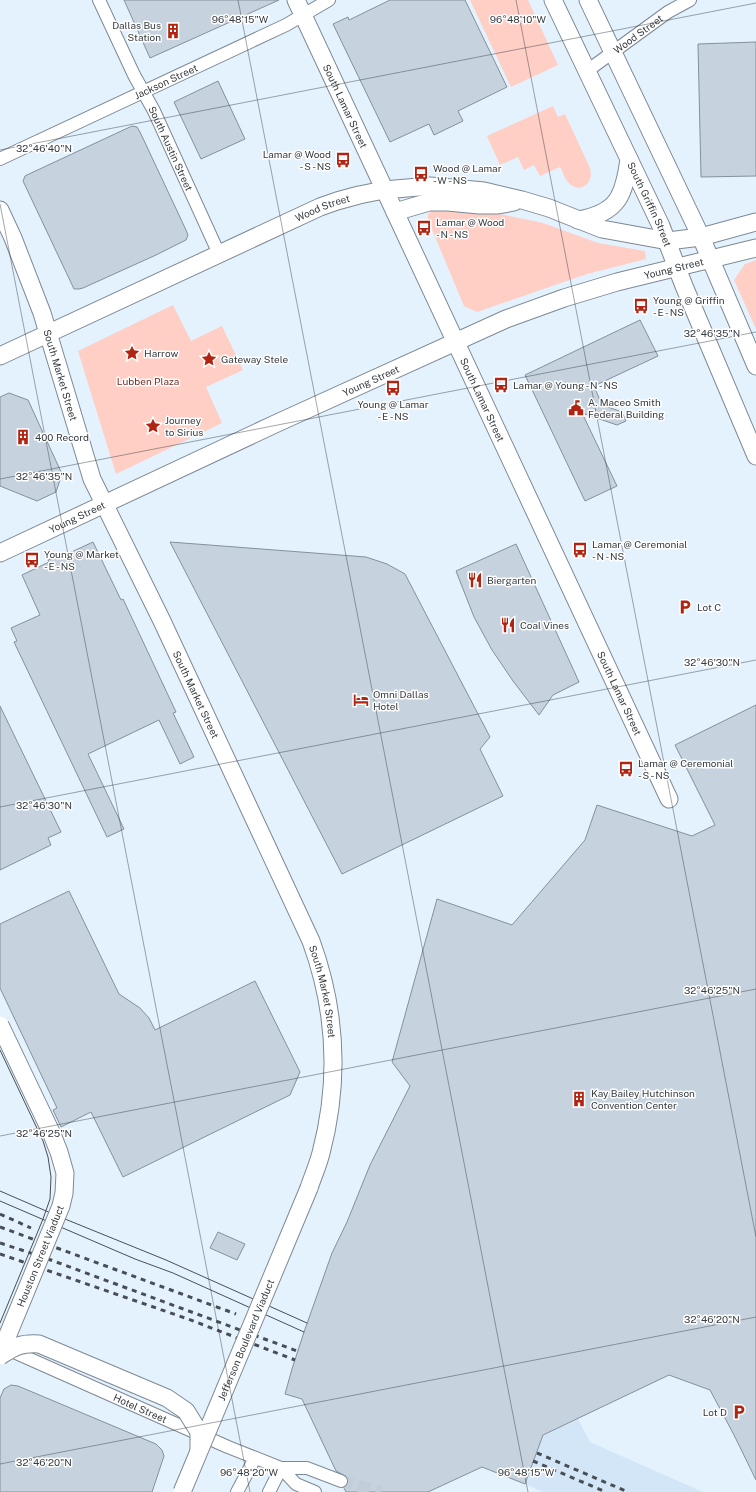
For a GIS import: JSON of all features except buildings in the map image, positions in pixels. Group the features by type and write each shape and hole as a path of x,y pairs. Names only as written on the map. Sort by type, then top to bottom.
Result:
{"main road":[{"name":"South Griffin Street","path":"554,0 668,241 756,456"},
{"path":"588,0 701,237 756,366"},
{"name":"South Lamar Street","path":"299,7 456,341 594,642 669,799"},
{"path":"578,220 594,217 606,212 616,203 623,192 629,159"},
{"name":"Wood Street","path":"0,356 337,200 359,194 430,186 484,191 549,208 578,220 623,234 668,241"},
{"path":"395,212 429,202 498,205 522,200"},
{"name":"South Market Street","path":"0,210 13,238 42,313 92,479 162,621 308,934 320,966 330,1010 334,1048 333,1083 330,1116 322,1148 308,1188"},
{"path":"668,241 701,237 756,222"},
{"name":"Young Street","path":"0,553 506,319 564,298 617,282 756,248"},
{"name":"Houston Street Viaduct","path":"0,1025 51,1132 65,1173 64,1193 61,1206 0,1355"},
{"name":"Jefferson Boulevard Viaduct","path":"182,1492 308,1188"},
{"path":"0,1355 14,1346 25,1343 39,1344 167,1398 186,1411 199,1432 199,1452"}],"street":[{"name":"South Austin Street","path":"99,0 143,92 154,111 219,254"},
{"name":"Jackson Street","path":"0,159 286,25 299,7 329,0"},
{"name":"Wood Street","path":"587,71 668,12 690,0"},
{"name":"Hotel Street","path":"0,1346 220,1444 255,1458 281,1468 307,1468 341,1481"},
{"path":"237,1492 255,1458"},
{"name":"Hotel Street","path":"281,1468 296,1484 315,1492"},
{"path":"269,1492 281,1468"}],"shaded area":[{"path":"578,1419 590,1442 703,1492 543,1492 525,1484 543,1435"}],"green space":[{"path":"470,0 528,0 558,65 511,87"},
{"path":"553,106 558,117 565,114 590,168 591,173 589,182 583,187 574,187 570,184 565,178 560,167 540,176 534,165 524,170 518,157 500,165 487,136"},
{"path":"435,209 494,213 543,223 598,243 645,251 646,259 587,274 477,312 464,306 428,220 428,214"},
{"path":"756,260 756,329 734,280 745,264"},
{"name":"Lubben Plaza","path":"173,305 191,341 222,326 243,370 206,387 222,423 116,474 78,351"}],"tunnel":[{"path":"341,1481 381,1492"}],"tram line":[{"path":"0,1050 43,1141 48,1157 51,1177 50,1199 0,1323"},
{"path":"0,1191 166,1260 307,1323"},
{"path":"0,1201 135,1259 173,1273 304,1332"}],"railway":[{"path":"0,1214 31,1228"},
{"path":"0,1227 236,1314"},
{"path":"0,1243 40,1256 297,1351"},
{"path":"0,1254 188,1319 295,1360"},
{"path":"537,1453 628,1492"},
{"path":"533,1461 606,1492"}],"place":[{"name":"Dallas Bus Station","path":"173,31"},
{"name":"Lamar @ Wood - S - NS","path":"343,160"},
{"name":"Wood @ Lamar - W - NS","path":"421,174"},
{"name":"Lamar @ Wood - N - NS","path":"424,228"},
{"name":"Young @ Griffin - E - NS","path":"641,306"},
{"name":"Harrow","path":"132,353"},
{"name":"Gateway Stele","path":"209,359"},
{"name":"Lamar @ Young - N - NS","path":"501,385"},
{"name":"Young @ Lamar - E - NS","path":"393,388"},
{"name":"A. Maceo Smith Federal Building","path":"576,408"},
{"name":"Journey to Sirius","path":"153,426"},
{"name":"400 Record","path":"23,437"},
{"name":"Lamar @ Ceremonial - N - NS","path":"580,550"},
{"name":"Young @ Market - E - NS","path":"32,560"},
{"name":"Biergarten","path":"475,580"},
{"name":"Lot C","path":"685,607"},
{"name":"Coal Vines","path":"508,625"},
{"name":"Omni Dallas Hotel","path":"361,700"},
{"name":"Lamar @ Ceremonial - S - NS","path":"626,769"},
{"name":"Kay Bailey Hutchinson Convention Center","path":"579,1099"},
{"name":"Lot D","path":"739,1412"}]}
